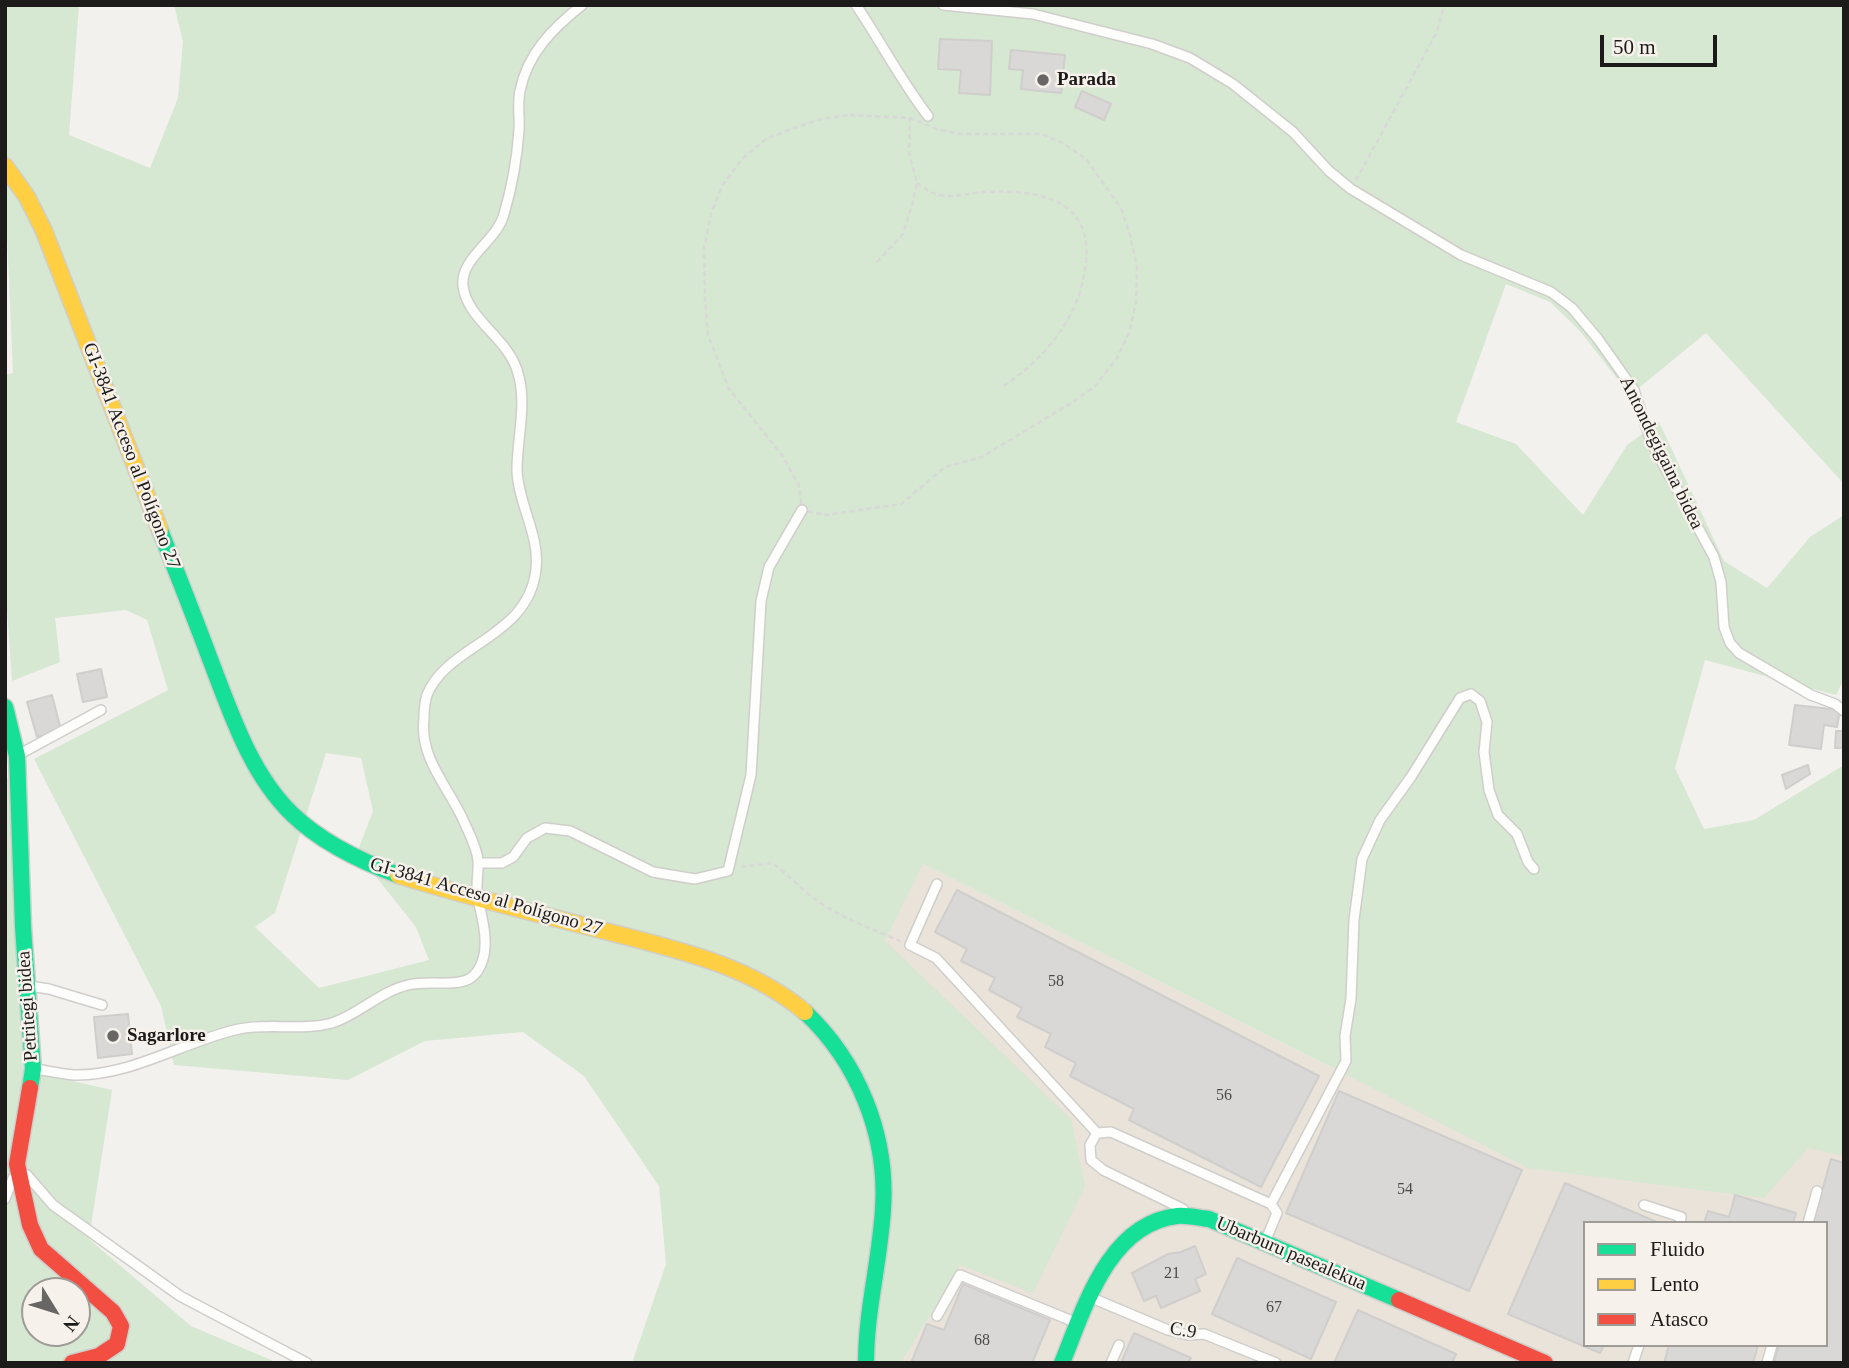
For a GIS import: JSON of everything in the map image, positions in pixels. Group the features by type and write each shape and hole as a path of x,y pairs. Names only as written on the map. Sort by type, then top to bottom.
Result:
{"main road":[{"name":"GI-3841 Acceso al Polígono 27","path":"5,166 16,178 44,231 235,723 254,762 277,797 300,822 347,855 396,875 692,954 738,970 784,995 830,1037 861,1087 880,1142 884,1193 867,1322 866,1363"},
{"name":"Petritegi bidea","path":"5,707 17,756 23,927 33,1069 17,1164 30,1225 41,1249 113,1312 121,1326 117,1344 99,1356 72,1363"},
{"name":"Ubarburu pasealekua","path":"1062,1363 1090,1298 1111,1259 1128,1237 1148,1223 1162,1218 1193,1215 1265,1242 1505,1350 1545,1363"}],"lane":[{"path":"33,1069 74,1075 100,1073 155,1059 240,1029 315,1026 336,1022 380,995 408,985 457,982 472,978 482,965 485,944 482,910 477,897 478,863 463,818 436,775 427,753 423,723 427,695 440,674 464,654 489,639 514,616 529,595 536,569 535,543 517,473 522,391 517,369 506,347 474,311 464,292 463,274 496,233 503,219 516,166 519,94 526,69 541,43 582,5"},
{"path":"856,5 906,87 928,116"},
{"name":"Antondegigaina bidea","path":"943,5 1034,14 1152,44 1190,58 1233,84 1293,132 1329,171 1351,189 1461,255 1552,292 1572,308 1598,339 1634,390 1651,442 1714,557 1721,582 1724,627 1730,643 1739,653 1844,711"},
{"path":"478,863 502,863 513,857 527,838 545,828 570,831 653,872 695,880 728,871 751,775 761,601 769,567 802,510"},
{"path":"1271,1204 1346,1061 1345,1036 1351,999 1354,920 1363,859 1380,820 1418,766 1460,698 1471,694 1480,701 1487,722 1484,752 1489,790 1498,815 1517,834 1528,862 1534,869"},
{"path":"17,756 101,710"},
{"path":"937,884 910,945 936,958 1097,1133"},
{"path":"27,985 102,1005"},
{"path":"1097,1133 1111,1132 1271,1204 1277,1213 1265,1242"},
{"path":"1097,1133 1090,1145 1091,1160 1103,1170 1193,1215"},
{"path":"5,1199 17,1164 53,1205 180,1296 307,1363"},
{"path":"1809,1221 1817,1191"},
{"path":"1644,1205 1681,1217 1680,1221"},
{"path":"937,1316 960,1275 1079,1323"},
{"name":"C.9","path":"1090,1298 1168,1330 1188,1335 1204,1334 1276,1363"},
{"path":"1111,1363 1119,1345"}],"path":[{"path":"1351,189 1437,32 1444,5"},
{"path":"877,262 903,234 917,183 909,153 910,118 906,87"},
{"path":"850,115 910,118 958,134 1041,134 1063,143 1086,159 1121,208 1137,267 1136,303 1129,333 1117,358 1095,386 982,457 945,467 901,504 826,516 802,510 799,485 781,454 729,389 708,335 704,249 711,213 722,186 742,159 766,139 821,119 850,115"},
{"path":"917,183 935,194 957,196 1005,192 1061,201 1074,213 1084,232 1087,261 1081,294 1069,319 1030,369 1004,386"},
{"path":"728,871 772,863 787,873 813,898 833,911 910,945"}],"shaded area":[{"path":"923,864 1341,1072 1808,1147 1844,1156 1844,1363 901,1363 960,1264 885,940"}],"green space":[{"path":"5,5 79,5 69,135 150,168 178,98 183,41 174,5 1844,5 1844,484 1706,333 1630,395 1579,330 1550,302 1506,284 1456,422 1516,444 1583,515 1627,445 1659,422 1724,561 1767,588 1810,537 1844,515 1844,679 1836,695 1705,660 1675,768 1704,829 1754,820 1844,765 1844,1156 1808,1148 1764,1198 1528,1168 923,864 885,941 1071,1119 1085,1186 1033,1293 960,1265 901,1363 632,1363 666,1264 659,1186 584,1076 523,1032 425,1041 348,1080 174,1065 161,1006 34,759 168,690 147,620 126,610 55,618 60,662 12,681 5,581 5,375 13,373 5,234","holes":["326,753 361,758 373,811 357,853 416,927 429,960 319,988 255,927 275,913"]},
{"path":"5,771 9,782 23,1070 112,1090 89,1239 191,1326 278,1363 5,1363"}],"building":[{"path":"940,39 992,41 990,95 959,93 961,70 938,69"},
{"name":"Parada","path":"1011,50 1065,55 1061,93 1021,89 1023,70 1009,69"},
{"path":"1082,91 1111,104 1104,120 1075,107"},
{"path":"101,669 107,697 83,702 77,674"},
{"path":"52,695 61,730 37,737 27,702"},
{"path":"1795,705 1840,710 1837,727 1824,725 1821,749 1789,745"},
{"path":"1836,731 1844,731 1844,748 1835,748"},
{"path":"1808,765 1810,774 1786,789 1782,775"},
{"path":"957,890 1319,1076 1261,1187 1129,1120 1134,1109 1070,1076 1076,1063 1045,1047 1051,1034 1017,1017 1022,1008 989,990 995,978 961,961 967,949 935,932"},
{"path":"128,1014 132,1054 98,1058 94,1017"},
{"path":"1339,1091 1522,1170 1469,1291 1286,1213"},
{"path":"1831,1159 1844,1163 1844,1363 1774,1363 1778,1347 1828,1347 1828,1221 1814,1221"},
{"path":"1565,1183 1655,1221 1583,1221 1583,1346 1508,1314"},
{"path":"1735,1195 1796,1213 1794,1221 1705,1221 1708,1211 1729,1217"},
{"path":"1195,1246 1206,1274 1195,1279 1200,1291 1161,1308 1156,1296 1144,1301 1132,1273 1168,1254"},
{"path":"1237,1258 1336,1302 1311,1359 1212,1314"},
{"path":"963,1284 1050,1320 1032,1363 911,1363 927,1324 944,1330"},
{"path":"1358,1310 1456,1354 1452,1363 1334,1363"},
{"path":"1134,1333 1191,1358 1188,1363 1121,1363"},
{"path":"1586,1347 1603,1347 1600,1353"},
{"path":"1668,1347 1757,1347 1753,1363 1664,1363"}],"traffic: fast":[{"path":"160,530 234,721 264,780 292,814 316,834 356,857 398,875"},
{"path":"5,707 17,756 23,927 33,1069 30,1088"},
{"path":"805,1012 840,1053 854,1077 866,1102 880,1154 883,1209 868,1324 866,1363"},
{"path":"1062,1363 1090,1295 1116,1252 1133,1235 1153,1222 1177,1216 1209,1219 1399,1300"}],"traffic: slow":[{"path":"5,166 27,197 44,231 160,530"},
{"path":"398,875 712,961 760,982 805,1012"}],"traffic: jam":[{"path":"30,1088 17,1164 30,1225 41,1249 113,1312 121,1326 117,1344 99,1356 72,1363"},
{"path":"1399,1300 1545,1363"}],"place":[{"name":"Parada","path":"1043,80"},
{"name":"Sagarlore","path":"113,1036"}]}
